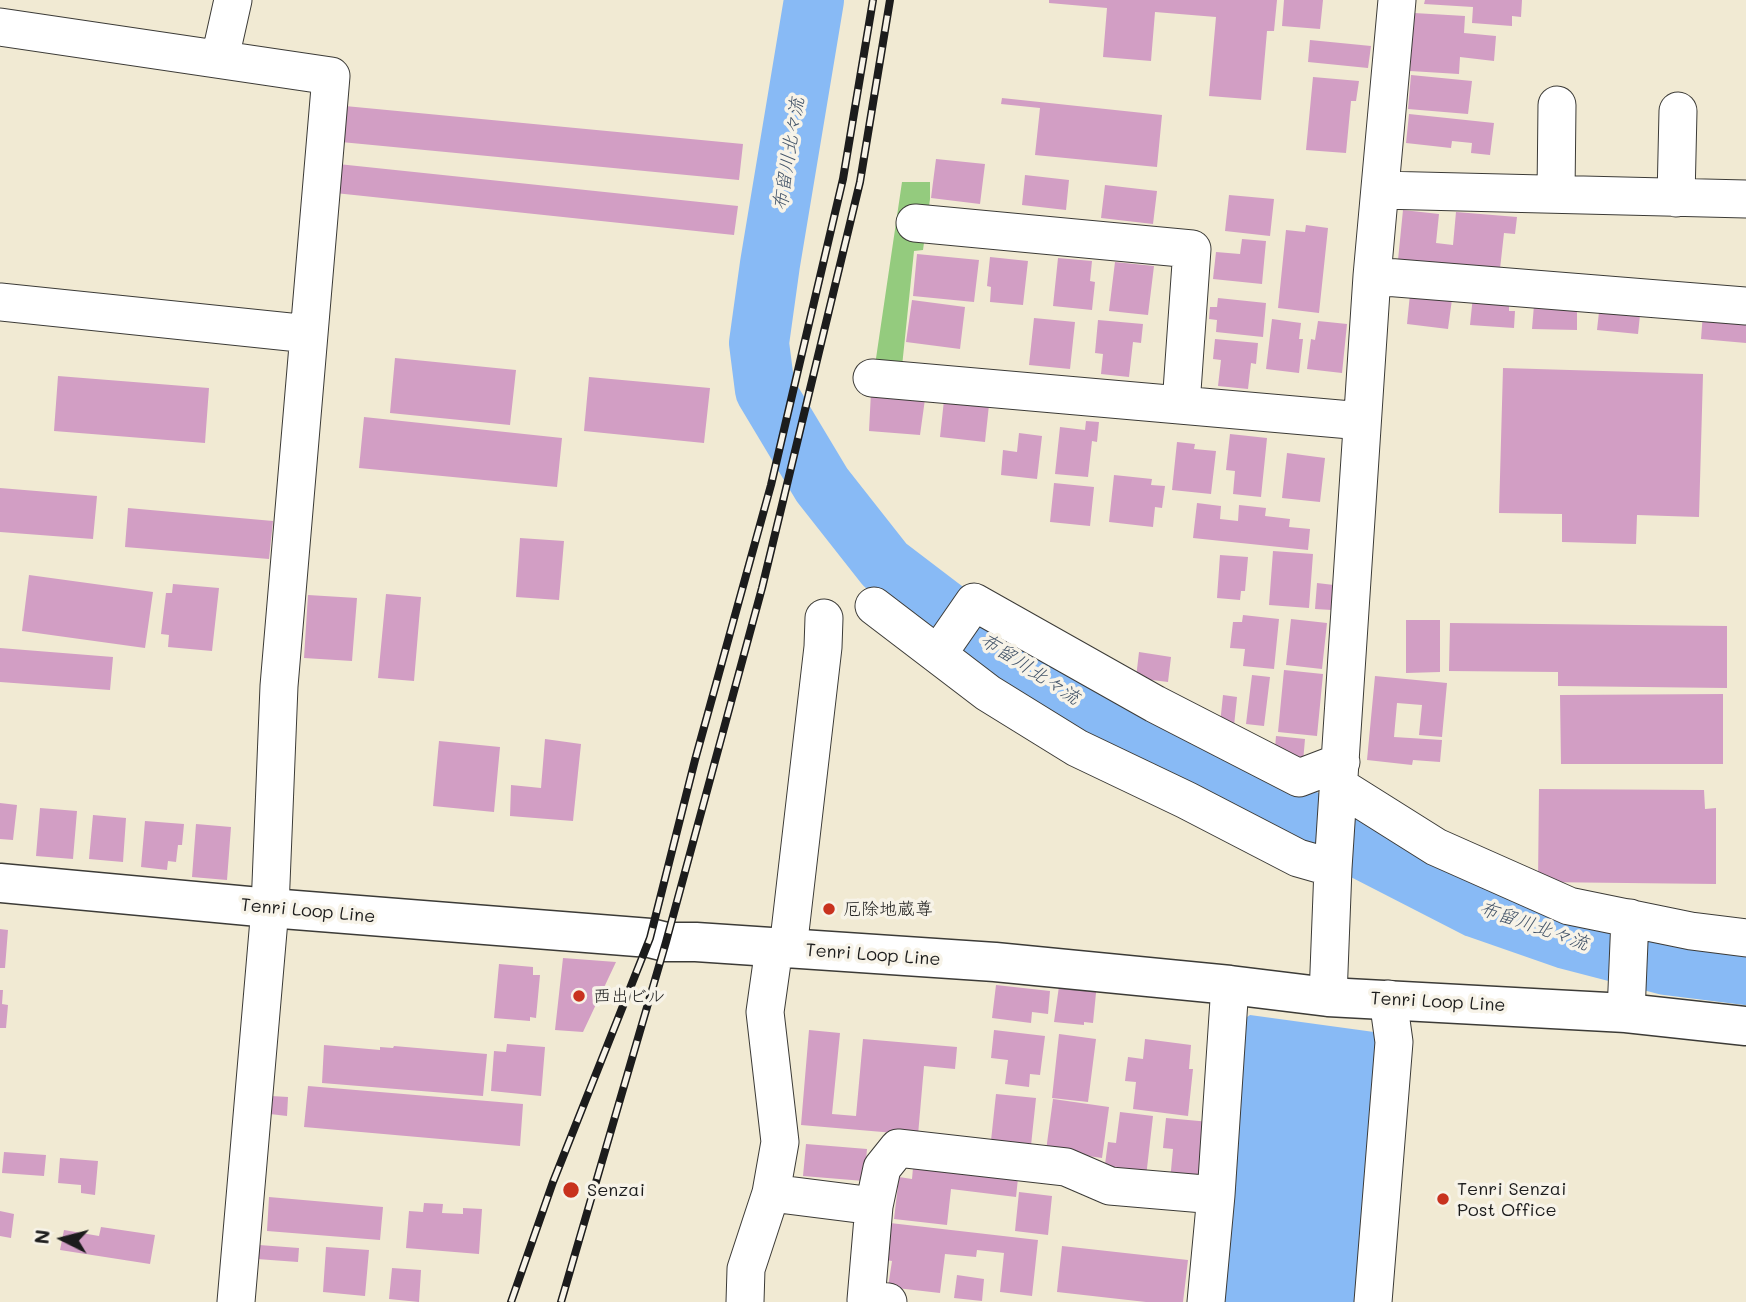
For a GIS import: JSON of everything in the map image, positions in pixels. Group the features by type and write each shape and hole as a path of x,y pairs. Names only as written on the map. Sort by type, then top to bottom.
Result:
{"main road":[{"name":"Tenri Loop Line","path":"0,883 270,908 650,938 666,942 995,962 1328,997 1626,1013 1746,1026"}],"street":[{"path":"220,58 233,0"},
{"path":"1328,997 1333,867 1372,276 1397,0"},
{"path":"0,27 331,76 279,685 270,908 236,1302"},
{"path":"1556,194 1557,105"},
{"path":"1676,198 1678,111"},
{"path":"1380,190 1746,200"},
{"path":"915,223 1192,249 1181,405"},
{"path":"1372,276 1746,306"},
{"path":"0,303 309,334"},
{"path":"872,378 1362,421"},
{"path":"938,654 974,602 1155,704 1299,778 1339,781 1436,847 1569,905 1691,931 1746,938"},
{"path":"874,607 988,693 1077,748 1298,858 1333,867"},
{"path":"745,1302 746,1269 771,1193 780,1142 765,1012 781,949 823,648 824,618"},
{"path":"1626,1013 1630,918"},
{"path":"1206,1302 1230,985"},
{"path":"1373,1302 1394,1042 1388,999"},
{"path":"888,1302 866,1300 874,1206 882,1168 898,1148 1066,1167 1110,1186 1216,1195"},
{"path":"771,1193 874,1206"}],"green space":[{"path":"902,182 930,182 930,199 923,250 914,251 901,376 874,372"}],"water":[{"path":"1250,1015 1374,1032 1383,1088 1363,1302 1214,1302 1237,1024"}],"building":[{"path":"1049,0 1277,0 1274,31 1267,31 1261,100 1209,96 1216,17 1155,12 1151,61 1103,57 1107,8 1049,3"},
{"path":"1284,0 1323,0 1320,29 1282,26"},
{"path":"1425,0 1522,0 1521,17 1512,16 1512,26 1472,23 1473,7 1424,4"},
{"path":"1414,13 1465,16 1464,33 1496,36 1494,61 1460,57 1459,74 1410,71"},
{"path":"1310,40 1371,46 1368,68 1308,62"},
{"path":"1411,75 1472,81 1468,114 1408,109"},
{"path":"1313,77 1359,81 1356,101 1351,101 1346,153 1306,150"},
{"path":"1002,98 1162,115 1157,167 1035,155 1040,108 1001,104"},
{"path":"345,106 743,144 739,180 341,142"},
{"path":"1409,114 1494,123 1490,155 1471,153 1472,143 1452,141 1451,148 1406,143"},
{"path":"936,159 985,164 980,204 931,198"},
{"path":"338,164 738,206 734,235 335,193"},
{"path":"1025,175 1069,180 1066,210 1022,205"},
{"path":"1105,185 1157,191 1153,224 1101,218"},
{"path":"1229,195 1274,199 1270,236 1225,231"},
{"path":"1403,210 1439,214 1436,243 1453,245 1456,212 1517,217 1515,234 1504,233 1500,269 1398,260"},
{"path":"1306,225 1328,228 1319,313 1278,308 1286,230 1305,232"},
{"path":"1242,239 1266,241 1262,284 1213,279 1216,252 1240,254"},
{"path":"917,254 979,260 974,302 913,296"},
{"path":"990,257 1028,261 1023,305 990,302 991,287 987,286"},
{"path":"1058,258 1092,261 1090,281 1095,282 1092,310 1053,306"},
{"path":"1115,262 1154,266 1148,315 1109,311"},
{"path":"1410,294 1452,299 1448,329 1407,324"},
{"path":"1473,296 1509,304 1509,311 1515,311 1514,328 1470,325"},
{"path":"1218,298 1266,303 1263,337 1216,332 1217,320 1209,319 1210,307 1217,307"},
{"path":"912,300 965,307 960,349 906,342"},
{"path":"1534,305 1577,307 1577,330 1532,329"},
{"path":"1613,305 1640,315 1638,334 1597,330 1599,312 1612,314"},
{"path":"1703,313 1746,323 1746,343 1701,339"},
{"path":"1034,318 1075,322 1070,369 1029,365"},
{"path":"1272,319 1301,323 1299,339 1303,339 1299,373 1266,369"},
{"path":"1098,320 1143,324 1141,343 1133,342 1129,377 1101,374 1103,354 1095,353"},
{"path":"1318,321 1347,324 1342,373 1307,369 1311,339 1315,340"},
{"path":"1215,339 1258,343 1256,364 1251,363 1248,389 1218,386 1221,360 1213,359"},
{"path":"395,358 516,370 510,425 390,413"},
{"path":"1503,368 1703,374 1699,517 1637,515 1636,544 1562,542 1562,514 1499,513"},
{"path":"58,376 209,388 205,443 54,431"},
{"path":"589,377 710,388 704,443 584,431"},
{"path":"871,392 925,399 920,435 869,431"},
{"path":"944,400 989,405 985,442 940,437"},
{"path":"364,417 562,438 557,487 359,468"},
{"path":"1086,421 1099,422 1097,442 1092,441 1088,477 1055,474 1060,427 1085,430"},
{"path":"1019,433 1042,436 1037,479 1001,475 1003,450 1017,452"},
{"path":"1230,434 1267,438 1261,497 1233,494 1235,471 1226,470"},
{"path":"1177,442 1195,444 1194,449 1216,451 1211,494 1172,490"},
{"path":"1287,453 1325,458 1320,502 1282,498"},
{"path":"1114,475 1152,479 1151,485 1165,486 1162,508 1155,507 1153,527 1109,522"},
{"path":"1054,483 1094,487 1090,526 1050,522"},
{"path":"0,488 97,496 93,539 0,532"},
{"path":"1197,503 1221,506 1220,519 1238,521 1239,505 1266,508 1265,516 1290,519 1289,527 1310,529 1308,550 1193,538"},
{"path":"128,508 273,521 269,559 125,547"},
{"path":"520,538 564,541 559,600 516,597"},
{"path":"1273,551 1313,554 1309,608 1269,605"},
{"path":"1220,555 1248,557 1245,591 1241,591 1240,600 1217,598"},
{"path":"29,575 153,592 145,648 22,631"},
{"path":"1317,583 1334,585 1332,610 1315,609"},
{"path":"173,584 219,588 212,651 168,647 169,635 161,634 166,593 172,593"},
{"path":"386,594 421,597 414,681 378,678"},
{"path":"308,595 357,598 352,661 304,658"},
{"path":"1243,615 1279,619 1274,669 1243,666 1245,649 1230,648 1233,622 1242,622"},
{"path":"1291,619 1327,623 1322,669 1286,665"},
{"path":"1406,620 1440,620 1440,672 1406,673"},
{"path":"1450,623 1727,626 1727,688 1558,686 1558,672 1449,671"},
{"path":"0,648 113,657 110,690 0,682"},
{"path":"1139,652 1171,657 1168,682 1136,678"},
{"path":"1284,670 1323,674 1317,736 1278,732"},
{"path":"1252,675 1270,677 1264,726 1246,724"},
{"path":"1375,676 1447,683 1442,737 1419,735 1422,705 1397,703 1394,737 1442,740 1440,762 1413,760 1412,765 1367,760"},
{"path":"1723,694 1723,764 1561,764 1560,695"},
{"path":"1223,695 1237,697 1234,726 1220,724"},
{"path":"1276,736 1305,739 1303,762 1274,760"},
{"path":"545,739 581,744 573,821 510,816 511,785 541,788"},
{"path":"439,741 500,747 494,812 433,806"},
{"path":"1539,789 1704,790 1705,809 1716,808 1716,884 1538,882"},
{"path":"0,803 17,805 13,840 0,839"},
{"path":"40,808 77,811 73,859 36,856"},
{"path":"93,815 126,818 123,862 89,859"},
{"path":"145,821 184,824 182,845 178,845 176,862 168,861 167,870 141,867"},
{"path":"196,824 231,827 227,880 192,877"},
{"path":"0,929 8,930 5,968 0,968"},
{"name":"西出ビル","path":"563,958 616,962 583,1032 555,1030"},
{"path":"499,964 533,967 533,975 540,975 536,1018 530,1017 530,1021 494,1018"},
{"path":"1060,979 1097,983 1093,1023 1084,1022 1084,1025 1054,1022"},
{"path":"996,985 1050,991 1048,1014 1032,1012 1031,1023 992,1018"},
{"path":"0,990 3,990 2,1004 8,1005 6,1028 0,1028"},
{"path":"809,1030 840,1033 832,1114 856,1116 863,1039 957,1047 955,1069 924,1066 918,1135 801,1125"},
{"path":"994,1030 1045,1036 1040,1075 1030,1074 1029,1087 1005,1084 1008,1060 991,1058"},
{"path":"1059,1034 1096,1039 1088,1102 1052,1098"},
{"path":"1145,1039 1191,1045 1189,1069 1193,1069 1188,1116 1133,1109 1136,1082 1125,1081 1128,1057 1143,1059"},
{"path":"507,1044 545,1047 541,1096 491,1091 494,1051 506,1052"},
{"path":"324,1045 380,1050 380,1047 394,1046 487,1054 483,1096 322,1083"},
{"path":"308,1086 523,1104 520,1146 304,1127"},
{"path":"996,1094 1036,1098 1030,1155 990,1150"},
{"path":"271,1096 288,1097 287,1116 270,1114"},
{"path":"1053,1099 1109,1107 1102,1158 1061,1152 1045,1158"},
{"path":"1120,1112 1153,1116 1146,1177 1104,1172 1108,1142 1116,1143"},
{"path":"1166,1118 1210,1122 1203,1185 1170,1181 1173,1149 1163,1148"},
{"path":"806,1144 867,1149 864,1181 803,1176"},
{"path":"4,1152 46,1155 44,1176 2,1173"},
{"path":"914,1157 1019,1169 1016,1197 951,1189 947,1225 894,1219 899,1177 912,1179"},
{"path":"60,1158 98,1161 95,1195 81,1193 81,1185 58,1183"},
{"path":"1019,1192 1052,1196 1048,1235 1015,1231"},
{"path":"269,1197 383,1207 380,1240 267,1231"},
{"path":"424,1203 443,1204 442,1213 463,1214 463,1208 482,1209 479,1254 406,1248 409,1211 423,1212"},
{"path":"0,1211 14,1214 11,1238 0,1236"},
{"path":"890,1223 1038,1240 1032,1296 1000,1292 1004,1253 977,1250 976,1257 945,1254 940,1293 888,1287 892,1261 886,1260"},
{"path":"101,1227 155,1235 150,1264 60,1250 64,1230 99,1236"},
{"path":"259,1245 299,1248 298,1262 257,1259"},
{"path":"1062,1246 1188,1260 1183,1302 1146,1302 1057,1292"},
{"path":"326,1247 369,1250 365,1296 323,1292"},
{"path":"392,1268 421,1270 419,1302 389,1299"},
{"path":"957,1275 984,1279 982,1301 954,1298"}],"waterway":[{"name":"布留川北々流","path":"814,0 759,343 765,390 822,485 885,565 994,648 1121,729 1477,908 1566,939 1666,965 1746,975"}],"railway":[{"path":"511,1302 553,1182 650,938 695,760 771,485 843,179 873,0"},
{"path":"561,1302 666,942 762,588 860,182 890,0"}],"place":[{"name":"厄除地蔵尊","path":"829,909"},
{"name":"西出ビル","path":"579,996"},
{"name":"Senzai","path":"571,1190"},
{"name":"Tenri Senzai Post Office","path":"1443,1199"}]}
